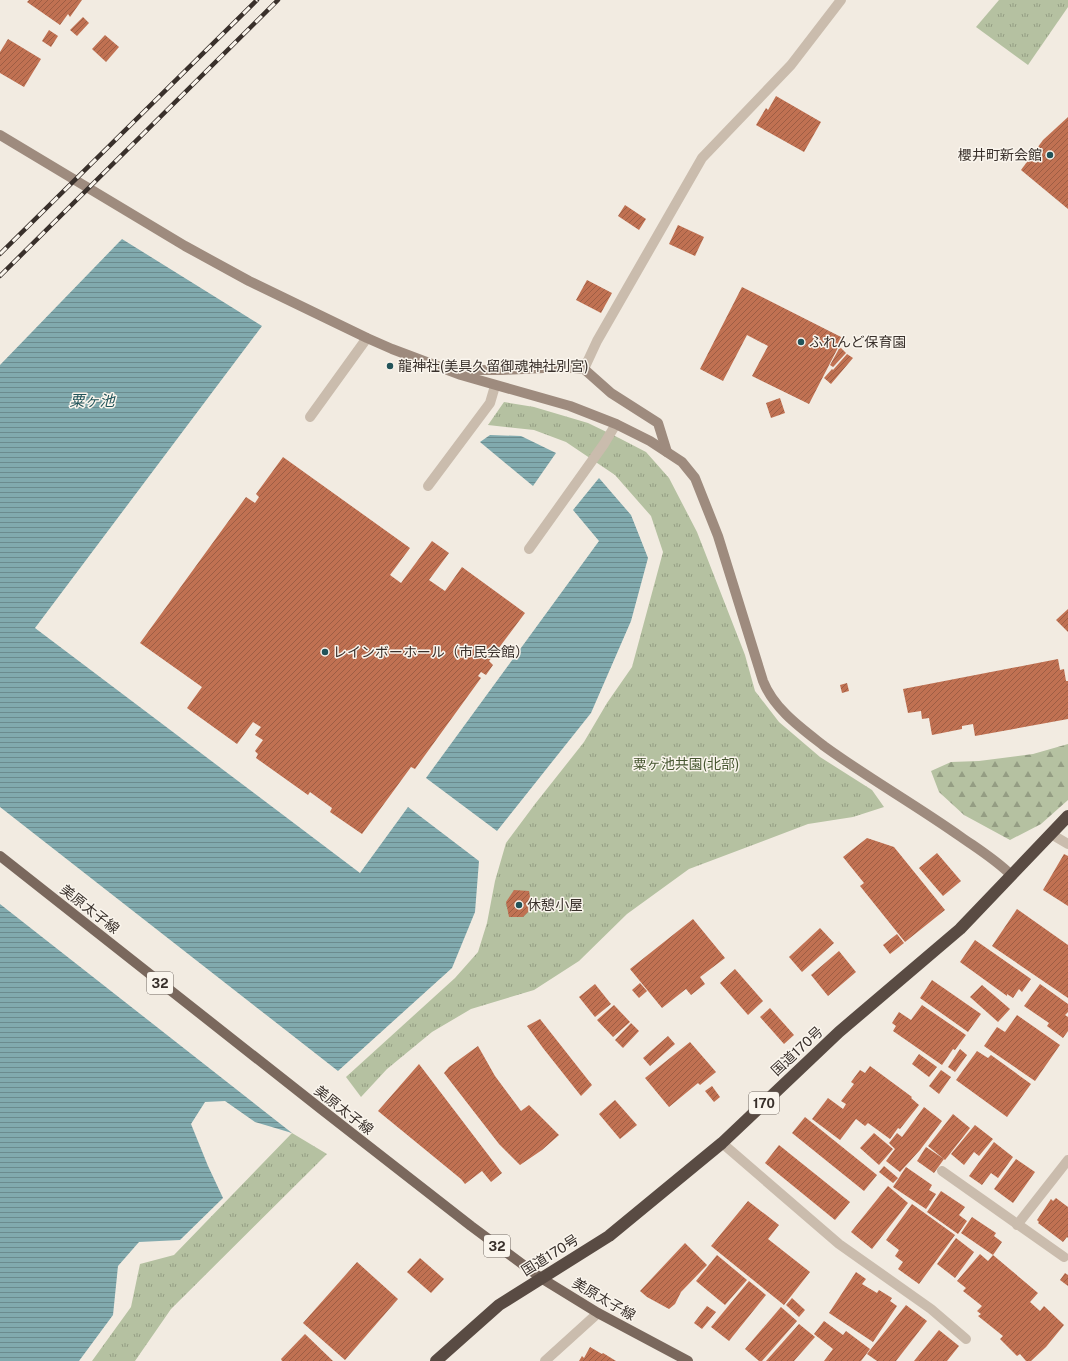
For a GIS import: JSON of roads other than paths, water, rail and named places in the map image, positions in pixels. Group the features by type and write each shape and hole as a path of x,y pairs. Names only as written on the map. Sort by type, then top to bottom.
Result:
{"highway":[{"name":"国道170号","path":"436,1361 499,1305 609,1236 722,1143 840,1032 960,929 1068,816"}],"main road":[{"name":"美原太子線","path":"0,856 321,1110 541,1278 598,1313 688,1361"}],"street":[{"path":"584,369 597,341 702,158 791,65 841,0"},
{"path":"0,135 185,246 249,281 367,338 445,370 495,386 570,406 616,424 650,441 682,462 695,478 718,536 763,681 777,705 803,730 843,760 930,815 1001,865 1011,875"},
{"path":"310,417 367,338"},
{"path":"445,370 502,370 564,367 584,369 611,393 658,423 667,452"},
{"path":"428,486 490,403 495,386"},
{"path":"529,549 600,450 616,424"},
{"path":"1051,834 1068,844"},
{"path":"722,1143 839,1244 931,1309 966,1340"},
{"path":"1017,1225 1068,1160"},
{"path":"942,1171 1064,1257"},
{"path":"545,1361 598,1313"}],"water":[{"name":"粟ヶ池","path":"122,239 262,326 35,628 360,873 408,807 479,861 475,912 452,968 338,1071 0,807 0,365"},
{"path":"490,435 521,436 556,453 533,486 480,442"},
{"path":"599,478 631,515 648,558 631,621 591,713 497,831 426,778 599,541 573,510"},
{"path":"0,904 292,1133 255,1122 225,1101 205,1102 191,1124 223,1198 180,1240 139,1242 118,1266 113,1315 79,1361 0,1361"}],"railway":[{"path":"0,254 257,0"},
{"path":"0,276 278,0"}],"place":[{"name":"櫻井町新会館","path":"1050,155"},
{"name":"ふれんど保育園","path":"801,342"},
{"name":"龍神社(美具久留御魂神社別宮)","path":"390,366"},
{"name":"レインボーホール（市民会館）","path":"325,652"},
{"name":"休憩小屋","path":"519,905"}],"park label":[{"name":"粟ヶ池共園(北部)","path":"686,764"}]}
